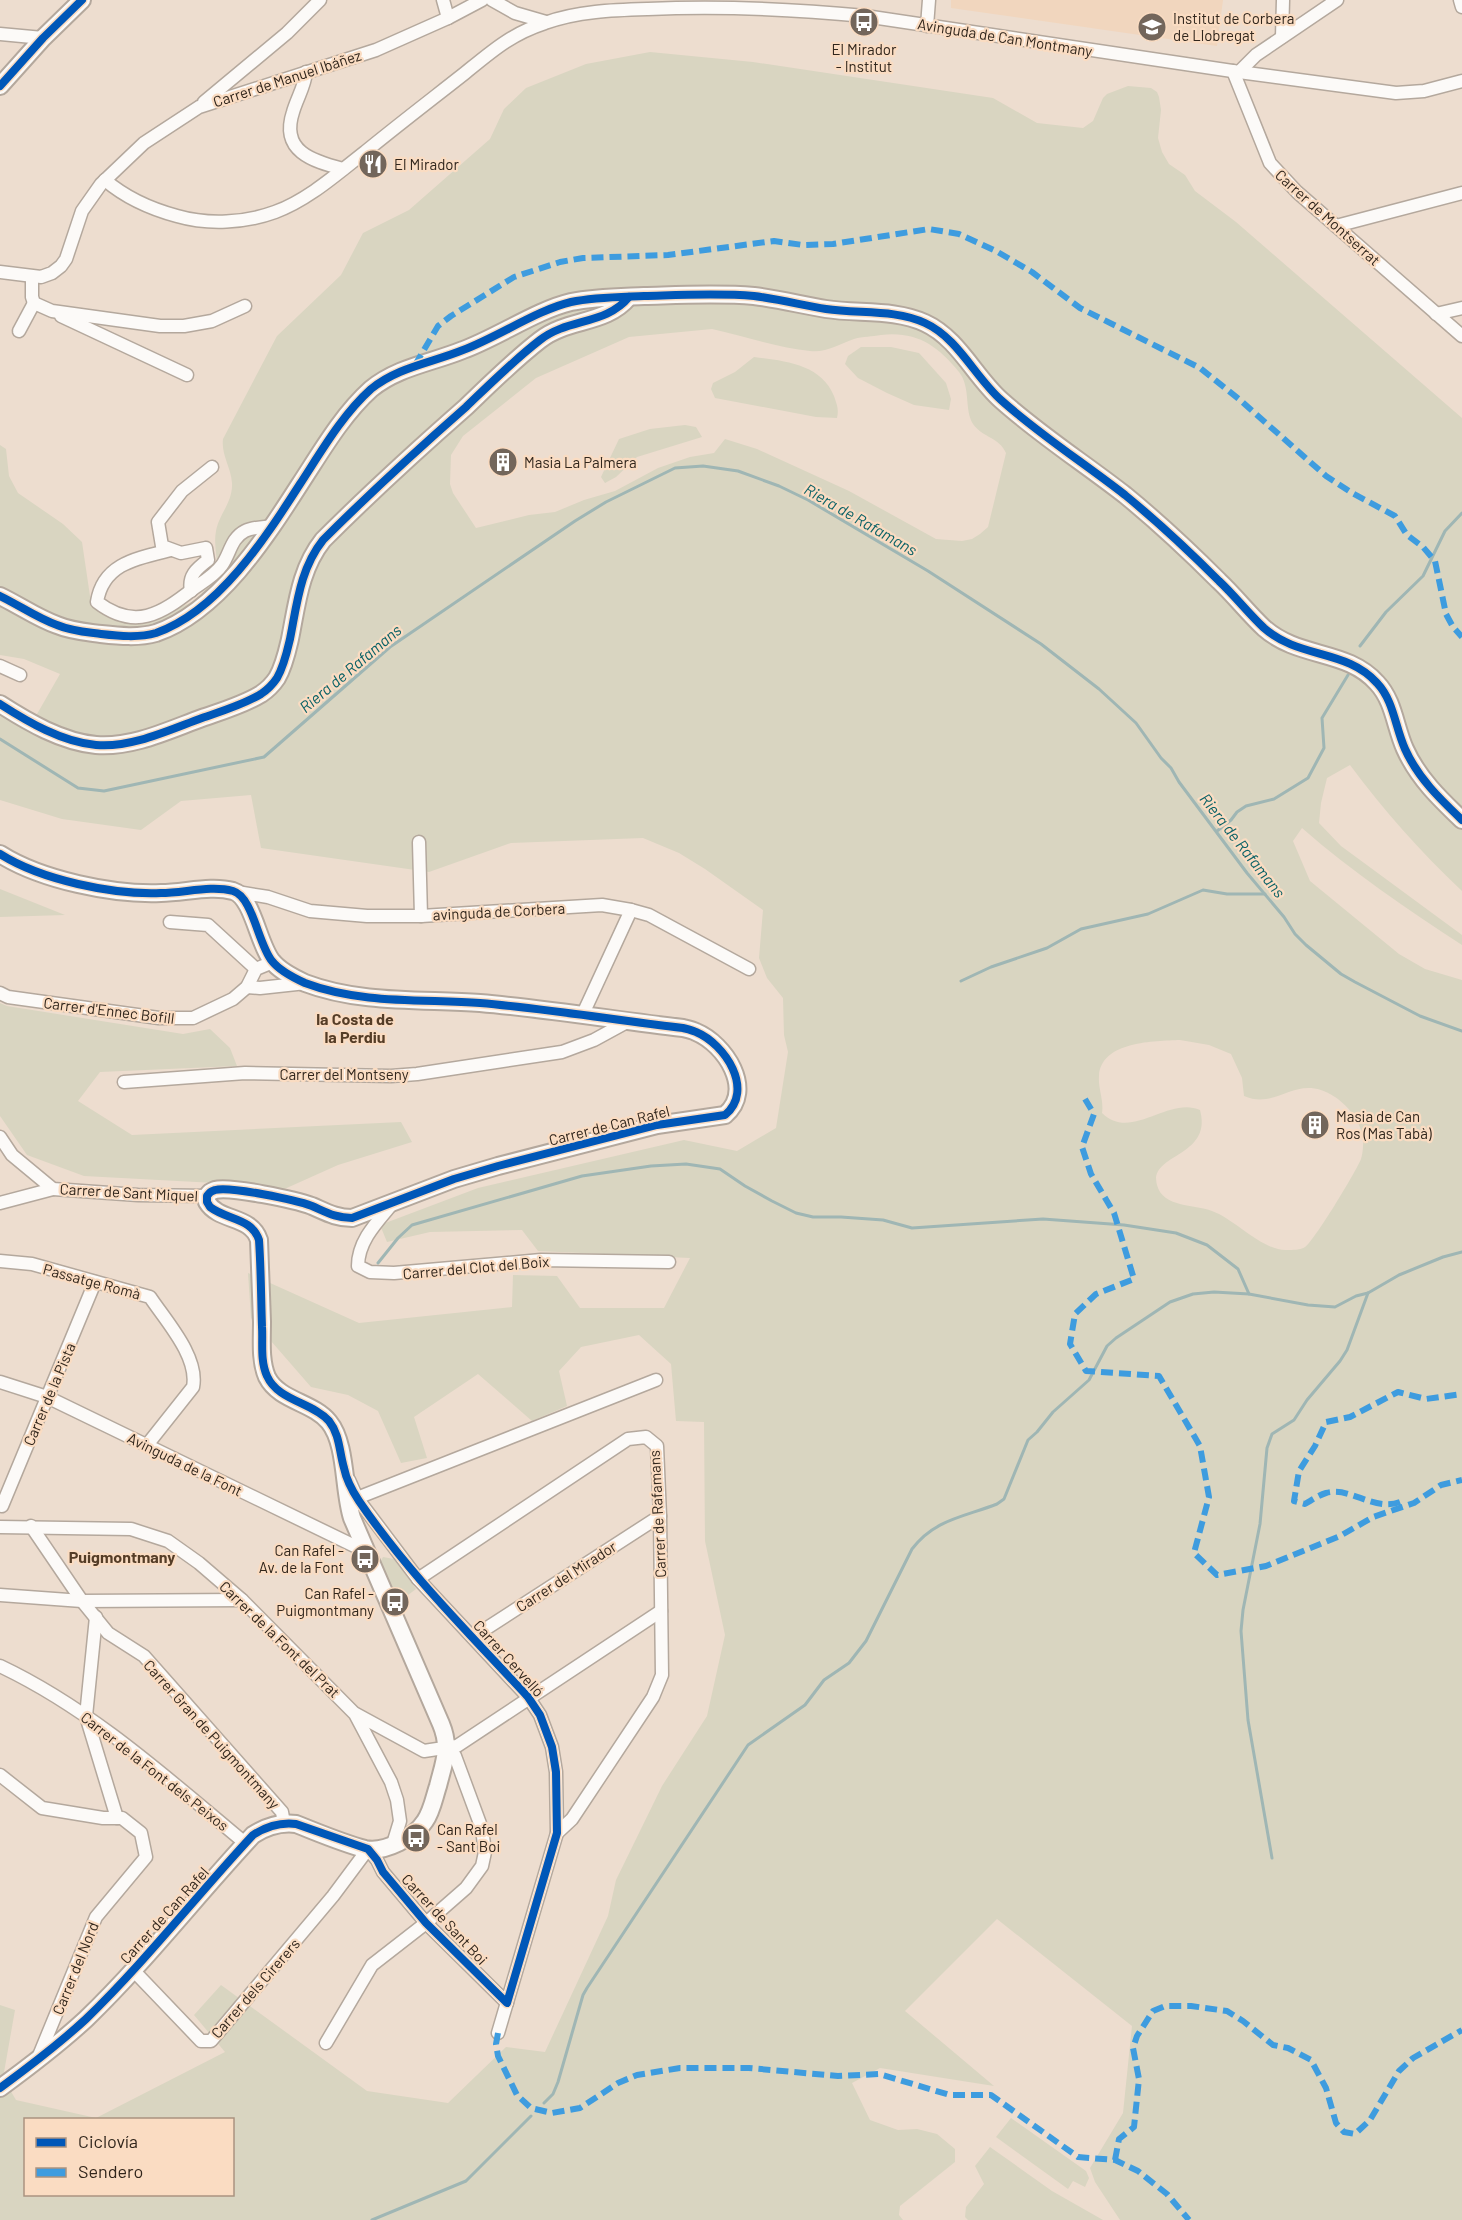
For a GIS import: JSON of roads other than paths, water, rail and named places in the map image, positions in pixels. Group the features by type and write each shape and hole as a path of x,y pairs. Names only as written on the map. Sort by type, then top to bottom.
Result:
{"street":[{"path":"0,86 43,38 82,0"},
{"path":"199,107 287,33 320,0"},
{"path":"443,0 448,18"},
{"name":"Carrer de Manuel Ibáñez","path":"105,180 144,143 199,107 376,50 482,0"},
{"name":"Avinguda de Can Montmany","path":"492,0 515,13 546,22"},
{"path":"671,8 684,0"},
{"path":"927,26 929,0"},
{"path":"1282,37 1283,0"},
{"path":"1236,72 1256,55 1337,0"},
{"path":"1460,0 1462,6"},
{"name":"Avinguda de Can Montmany","path":"105,180 124,194 163,212 195,221 216,222 261,217 276,212 290,206 343,170 511,37 546,22 601,11 671,8 803,10 865,16 1236,72 1396,93 1424,91 1462,81"},
{"path":"511,37 516,27 515,13"},
{"path":"0,34 43,38"},
{"path":"306,72 304,85 292,113 290,135 295,147 307,157 343,170"},
{"name":"Carrer de Montserrat","path":"1236,72 1270,163 1296,192 1462,336"},
{"path":"0,272 32,277 48,275 64,263 82,211 105,180"},
{"path":"1336,226 1462,192"},
{"path":"19,332 34,303 32,277"},
{"path":"0,596 64,628 117,636 154,633 196,610 228,583 273,526 323,448 360,399 391,375 428,360 457,353 557,307 573,302 629,297 706,295 758,297 827,309 902,316 933,327 950,340 992,392 1044,435 1125,495 1178,541 1268,631 1292,646 1351,663 1375,680 1389,701 1402,744 1414,767 1434,793 1462,820"},
{"path":"0,704 28,721 58,734 77,741 109,745 154,735 238,705 264,692 280,672 288,647 305,568 323,540 541,339 567,326 601,317 616,310 629,297"},
{"path":"34,303 58,312 160,326 184,326 212,321 245,306"},
{"path":"1436,314 1462,308"},
{"path":"58,312 63,318 188,375"},
{"path":"191,591 189,582 192,574 208,560 206,549 181,553 162,546 158,522 182,491 212,467"},
{"path":"171,550 125,563 113,571 99,588 97,602 126,615 143,617 163,612 222,565 234,540 245,531 273,526"},
{"path":"0,666 20,675"},
{"path":"419,842 421,916"},
{"path":"0,854 24,867 102,889 149,894 225,889 237,892"},
{"name":"avinguda de Corbera","path":"237,892 268,897 310,911 337,915 421,916 602,905 650,915 749,969"},
{"name":"Carrer de Can Rafel","path":"207,1196 215,1190 252,1194 312,1206 341,1218 352,1218 454,1179 498,1166 657,1125 719,1116 734,1108 738,1098 738,1085 734,1071 723,1054 696,1032 683,1028 479,1003 355,995 306,983 290,975 273,962 262,946 245,900 237,892"},
{"path":"582,1016 631,910"},
{"path":"170,922 208,925 256,969"},
{"path":"273,962 256,969 248,987 260,988 306,983"},
{"name":"Carrer d'Ennec Bofill","path":"0,993 8,997 85,1009 159,1018 193,1018 233,999 248,987"},
{"name":"Carrer del Montseny","path":"124,1082 245,1073 391,1076 417,1074 562,1052 594,1040 627,1022"},
{"name":"Carrer de Sant Miquel","path":"0,1137 18,1161 53,1189 138,1195 207,1196"},
{"path":"0,1203 53,1189"},
{"path":"207,1196 207,1202 215,1210 243,1221 257,1233 266,1375 277,1389 328,1421 338,1437 347,1501 441,1724 447,1747 455,1756 482,1829 485,1852 482,1866 465,1888 426,1923 372,1965 326,2043"},
{"name":"Carrer del Clot del Boix","path":"393,1203 371,1229 358,1253 358,1266 370,1272 394,1274 541,1260 669,1262"},
{"name":"Passatge Romà","path":"0,1261 33,1264 150,1297 191,1361 195,1376 193,1387 147,1445"},
{"name":"Carrer de la Pista","path":"2,1506 95,1282"},
{"path":"357,1498 656,1380"},
{"name":"Avinguda de la Font","path":"0,1382 47,1397 367,1552"},
{"name":"Carrer de Rafamans","path":"418,1579 628,1440 646,1437 657,1446 662,1675 653,1697 572,1819 557,1833"},
{"name":"Carrer Cervelló","path":"344,1468 357,1498 418,1579 528,1698 540,1715 552,1747 556,1772 557,1833 498,2033"},
{"name":"Carrer del Mirador","path":"473,1637 660,1516"},
{"name":"Carrer Gran de Puigmontmany","path":"31,1526 82,1601 108,1633 144,1656 282,1812 284,1823"},
{"name":"Carrer de la Font del Prat","path":"0,1527 131,1529 168,1541 242,1600 355,1714 391,1782 397,1800 400,1821 393,1844"},
{"path":"0,1595 82,1601 242,1600"},
{"path":"355,1714 424,1751 457,1746 661,1611"},
{"path":"96,1617 86,1716 117,1818"},
{"name":"Carrer de la Font dels Peixos","path":"0,1666 21,1676 86,1716 245,1843"},
{"path":"284,1823 296,1824 368,1849 393,1844 419,1828 426,1820 431,1810 447,1747"},
{"name":"Carrer del Nord","path":"0,1775 42,1808 103,1818 122,1818 141,1833 146,1857 96,1917 37,2061"},
{"name":"Carrer de Can Rafel","path":"0,2088 37,2061 87,2018 133,1970 245,1843 262,1829 284,1823"},
{"name":"Carrer de Sant Boi","path":"368,1849 383,1872 426,1923 507,2003"},
{"name":"Carrer dels Cirerers","path":"133,1970 201,2041 211,2041 333,1896 368,1849"}],"waterway":[{"name":"Riera de Rafamans","path":"0,739 78,788 104,791 264,757 390,647 606,502 675,468 703,466 738,471 779,486 808,500 928,571 1041,644 1099,689 1136,723 1247,873 1306,945 1341,974 1355,982 1420,1016 1462,1031"},
{"path":"1360,646 1386,612 1423,576 1445,531 1462,513"},
{"path":"1217,831 1246,806 1274,799 1308,778 1324,748 1322,718 1348,675"},
{"path":"961,981 991,967 1047,948 1081,929 1148,914 1203,890 1227,894 1265,894"},
{"path":"378,1263 412,1225 582,1176 651,1166 686,1164 720,1169 772,1201 796,1213 813,1217 883,1220 912,1228 1043,1219 1124,1225 1176,1233 1207,1245 1238,1269 1249,1294"},
{"path":"544,2103 553,2094 558,2082 583,1995 748,1745 805,1705 824,1680 849,1663 866,1641 912,1549 921,1539 940,1525 997,1504 1004,1499 1028,1440 1053,1412 1089,1380 1107,1346 1170,1302 1193,1294 1214,1292 1249,1294 1308,1305 1335,1307 1356,1296 1368,1293 1399,1275 1443,1257 1462,1252"},
{"path":"1272,1858 1248,1720 1241,1631 1260,1524 1267,1448 1272,1434 1294,1420 1307,1400 1340,1361 1347,1350 1368,1293"},
{"path":"372,2220 466,2181 531,2116"}],"place":[{"name":"El Mirador - Institut","path":"864,22"},
{"name":"Institut de Corbera de Llobregat","path":"1152,27"},
{"name":"El Mirador","path":"373,164"},
{"name":"Masia La Palmera","path":"503,462"},
{"name":"Masia de Can Ros (Mas Tabà)","path":"1315,1125"},
{"name":"Can Rafel - Av. de la Font","path":"365,1559"},
{"name":"Can Rafel - Puigmontmany","path":"395,1602"},
{"name":"Can Rafel - Sant Boi","path":"416,1838"}],"district":[{"name":"la Costa de la Perdiu","path":"355,1027"},
{"name":"Puigmontmany","path":"122,1556"}]}
